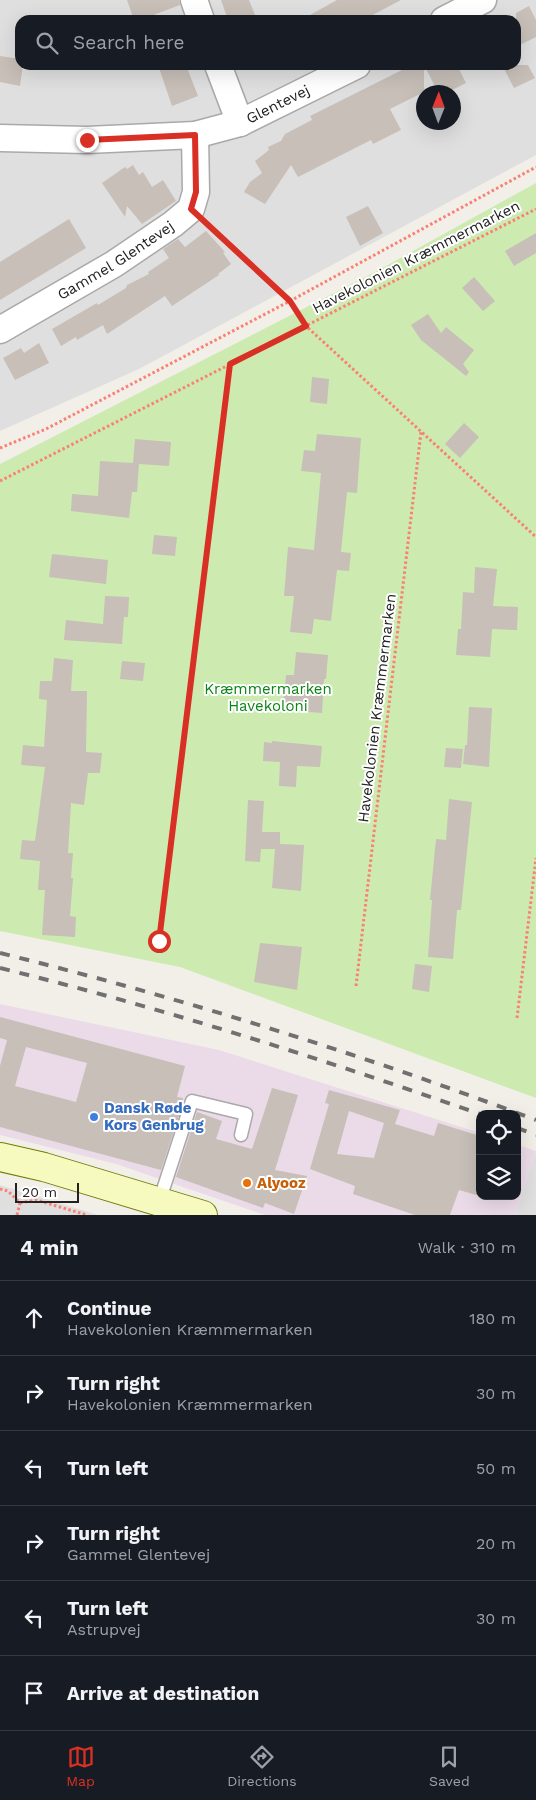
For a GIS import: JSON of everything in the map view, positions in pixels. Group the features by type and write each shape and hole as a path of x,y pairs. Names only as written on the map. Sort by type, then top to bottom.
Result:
{"street":[{"path":"194,0 199,15"},
{"path":"454,15 483,0"},
{"path":"220,70 240,123"},
{"name":"Glentevej","path":"0,138 87,140 195,135 240,123 347,70"},
{"path":"191,209 196,192 195,135"},
{"name":"Gammel Glentevej","path":"0,330 114,264 173,224 191,209"},
{"path":"0,1158 44,1168 203,1215"}],"lane":[{"path":"159,1202 192,1100 246,1114 241,1135"}],"path":[{"path":"0,448 46,429 290,301 536,167"},
{"path":"191,209 290,301 306,326"},
{"name":"Havekolonien Kræmmermarken","path":"0,481 536,209"},
{"name":"Havekolonien Kræmmermarken","path":"306,326 536,537"},
{"path":"159,941 230,364"},
{"name":"Havekolonien Kræmmermarken","path":"356,986 421,432"},
{"path":"517,1018 536,858"},
{"path":"0,1189 8,1191 20,1203"},
{"path":"20,1203 36,1200 86,1215"},
{"path":"17,1215 20,1203"}],"shaded area":[{"path":"0,0 536,0 536,155 139,369 0,431"},
{"path":"0,1004 219,1050 476,1132 476,1200 520,1200 515,1215 265,1215 116,1164 0,1135"},
{"path":"521,1146 536,1151 521,1197"},
{"path":"536,1151 536,1215 515,1215"},
{"path":"0,1185 98,1215 0,1215"}],"green space":[{"name":"Kræmmermarken Havekoloni","path":"536,183 536,1098 180,967 0,931 0,464 375,272"}],"building":[{"path":"127,0 179,0 180,5 153,15 132,15"},
{"path":"221,0 249,0 255,15 226,15"},
{"path":"337,0 401,0 372,15 310,15"},
{"path":"529,6 536,20 536,37 521,44 521,15 516,15 516,13"},
{"path":"0,56 15,58 15,70 22,70 20,86 0,82"},
{"path":"521,65 528,65 535,78 514,88 505,70 521,70"},
{"path":"160,70 188,70 198,96 172,106"},
{"path":"402,70 424,70 424,85 416,85 416,96 390,109 401,130 373,144 371,140 298,177 291,165 265,204 244,192 250,182 262,173 255,161 269,150 268,147 281,141 285,134 312,120 310,116"},
{"path":"427,70 460,70 466,83 461,86 434,85"},
{"path":"133,165 139,175 143,172 152,187 163,180 176,201 142,224 127,206 125,217 102,183 125,167 127,169"},
{"path":"368,206 383,233 360,246 346,217"},
{"path":"69,219 86,248 0,300 0,262"},
{"path":"206,231 225,252 223,253 231,264 219,275 172,306 165,296 107,334 103,325 77,340 76,337 61,346 52,329 97,303 98,305 126,288 127,285 149,274 148,272 169,258 163,249 178,239 185,247"},
{"path":"536,233 536,253 514,266 505,251"},
{"path":"474,277 495,301 483,311 462,288"},
{"path":"428,314 441,333 446,327 474,350 463,364 469,372 466,376 421,340 411,325"},
{"path":"39,343 49,363 15,380 3,358 21,348 24,353"},
{"path":"312,377 329,379 327,404 310,402"},
{"path":"464,423 479,437 460,458 445,444"},
{"path":"317,434 361,438 357,493 347,492 341,552 351,553 349,571 337,570 331,621 314,619 312,634 290,632 294,596 284,596 288,547 314,550 321,473 301,471 304,450 315,451"},
{"path":"135,439 171,442 169,466 139,464 137,492 132,492 129,518 71,511 72,494 98,496 100,461 133,463"},
{"path":"154,535 177,537 175,556 152,554"},
{"path":"52,554 108,560 106,584 49,577"},
{"path":"475,567 497,569 493,606 518,607 517,630 492,629 490,657 456,655 458,629 461,629 463,592 474,593"},
{"path":"105,596 129,597 128,617 124,617 122,644 64,640 66,620 103,624"},
{"path":"296,652 328,655 326,679 324,679 322,713 283,710 286,675 294,675"},
{"path":"54,658 73,660 71,691 87,691 86,752 102,753 100,773 88,773 84,805 71,803 68,853 73,853 70,916 76,917 75,937 42,935 45,890 38,890 40,861 20,859 22,840 35,841 45,767 21,765 23,745 44,747 47,700 39,699 40,681 52,681"},
{"path":"122,661 145,663 143,681 120,679"},
{"path":"469,707 492,708 489,767 463,764 465,745 467,745"},
{"path":"272,741 322,746 320,767 297,766 296,787 279,786 280,762 263,761 264,742 272,743"},
{"path":"446,748 463,749 461,768 444,767"},
{"path":"449,799 472,802 461,910 457,910 453,959 428,957 432,900 430,900 436,839 446,840"},
{"path":"248,800 264,801 262,832 280,832 280,844 304,845 301,891 272,888 275,849 261,849 260,862 245,861"},
{"path":"260,943 302,947 297,990 254,982"},
{"path":"415,964 432,966 429,992 412,989"},
{"path":"0,1017 185,1066 177,1097 183,1098 182,1107 161,1170 0,1127 0,1066 7,1040 0,1038","holes":["26,1047 87,1063 76,1102 15,1086"]},
{"path":"272,1088 298,1095 275,1170 307,1176 294,1214 265,1203 263,1208 176,1177 197,1112 222,1121 216,1139 252,1149"},
{"path":"329,1090 400,1110 395,1124 434,1136 438,1123 476,1135 476,1195 459,1190 450,1215 415,1215 353,1194 355,1186 310,1169 329,1104 325,1103","holes":["349,1111 384,1123 374,1158 337,1154"]}],"railway":[{"path":"0,953 136,989 271,1029 404,1072 536,1120"},
{"path":"0,968 122,1000 242,1035 476,1113"},
{"path":"521,1129 536,1135"}],"place":[{"name":"Dansk Røde Kors Genbrug","path":"94,1117"},
{"name":"Alyooz","path":"247,1183"}],"route":[{"path":"87,140 195,135 196,192 191,209 290,301 306,326 230,364 159,941"}]}
